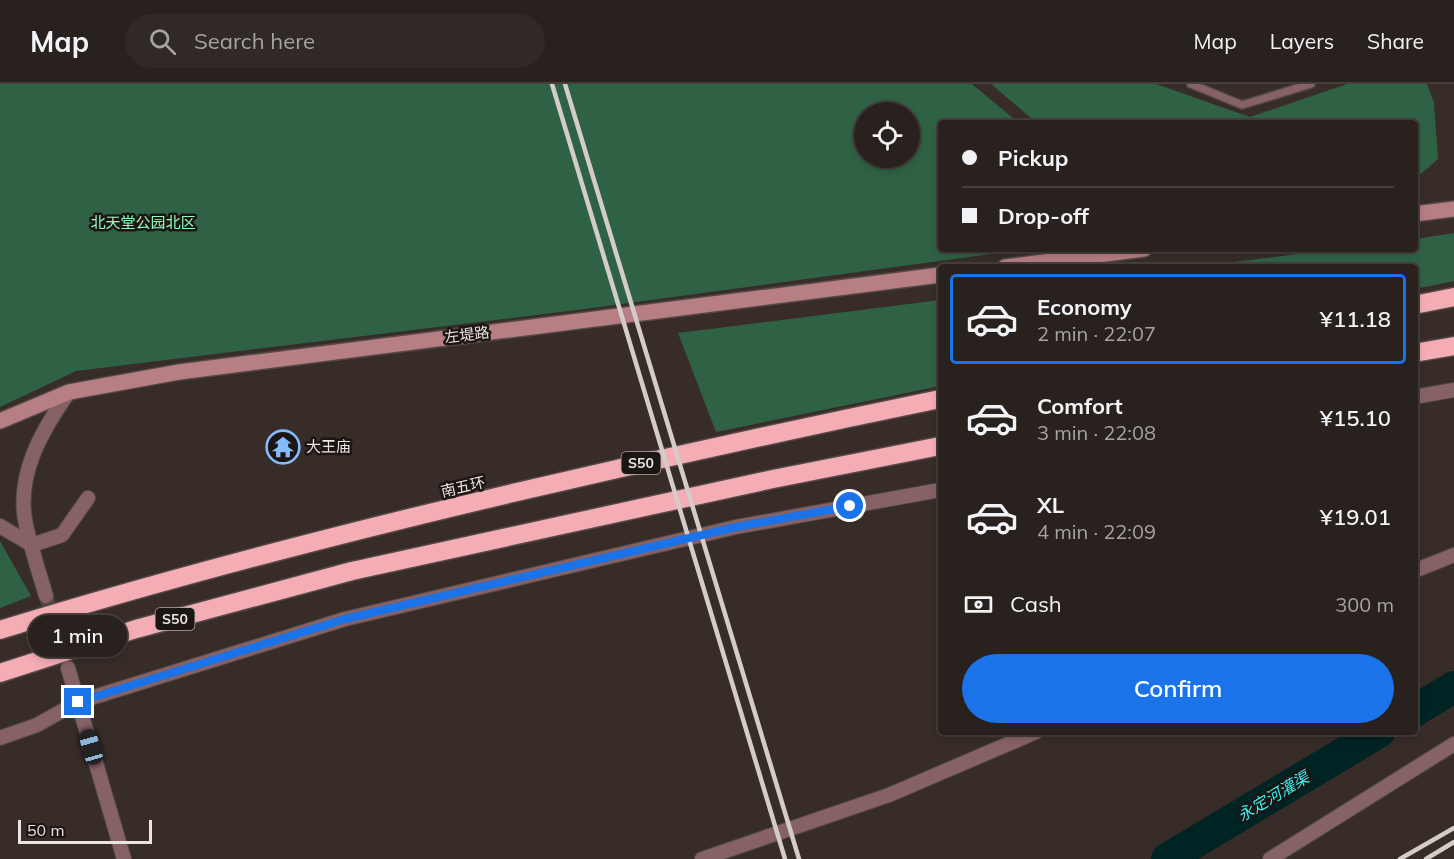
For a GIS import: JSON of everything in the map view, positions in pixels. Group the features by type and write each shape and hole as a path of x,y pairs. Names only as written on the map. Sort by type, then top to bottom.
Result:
{"highway":[{"path":"1418,304 1454,297"},
{"path":"1418,352 1454,346"},
{"name":"南五环","path":"0,630 125,591 343,533 765,434 938,399"},
{"name":"S50","path":"0,673 136,629 352,571 773,479 938,446"}],"main road":[{"path":"1418,214 1454,209"},
{"path":"1028,264 1121,252"},
{"name":"左堤路","path":"0,421 69,392 179,372 938,275"}],"street":[{"path":"1418,396 1454,390"},
{"path":"46,596 25,523 27,476 35,448 48,422 69,392"},
{"path":"0,738 37,725 78,702 345,619 736,527 938,490"},
{"path":"0,526 32,545 62,535 88,498"},
{"path":"1418,569 1454,555"},
{"path":"68,668 124,859"},
{"path":"702,859 889,795 1029,735"},
{"path":"1270,859 1454,744"}],"lane":[{"path":"1191,84 1242,105 1311,84"}],"green space":[{"name":"北天堂公园北区","path":"0,84 972,84 1015,120 938,120 938,252 1006,252 577,310 76,371 0,407"},
{"path":"991,84 1156,84 1250,117 1347,84 1427,84 1434,103 1438,159 1418,176 1418,120 1033,120"},
{"path":"1454,233 1454,281 1418,288 1418,264 1218,264 1312,252 1418,252 1418,239"},
{"path":"938,300 938,386 716,432 678,333"},
{"path":"0,541 31,596 0,608"}],"waterway":[{"name":"永定河灌渠","path":"1418,709 1454,687"},
{"name":"永定河灌渠","path":"1167,859 1374,735"}],"tunnel":[{"path":"46,596 66,660"}],"railway":[{"path":"552,84 785,859"},
{"path":"565,84 799,859"},
{"path":"1400,859 1454,828"},
{"path":"1426,859 1454,842"}],"place":[{"name":"大王庙","path":"283,447"}],"route":[{"path":"78,702 345,619 736,527 850,506"}]}
